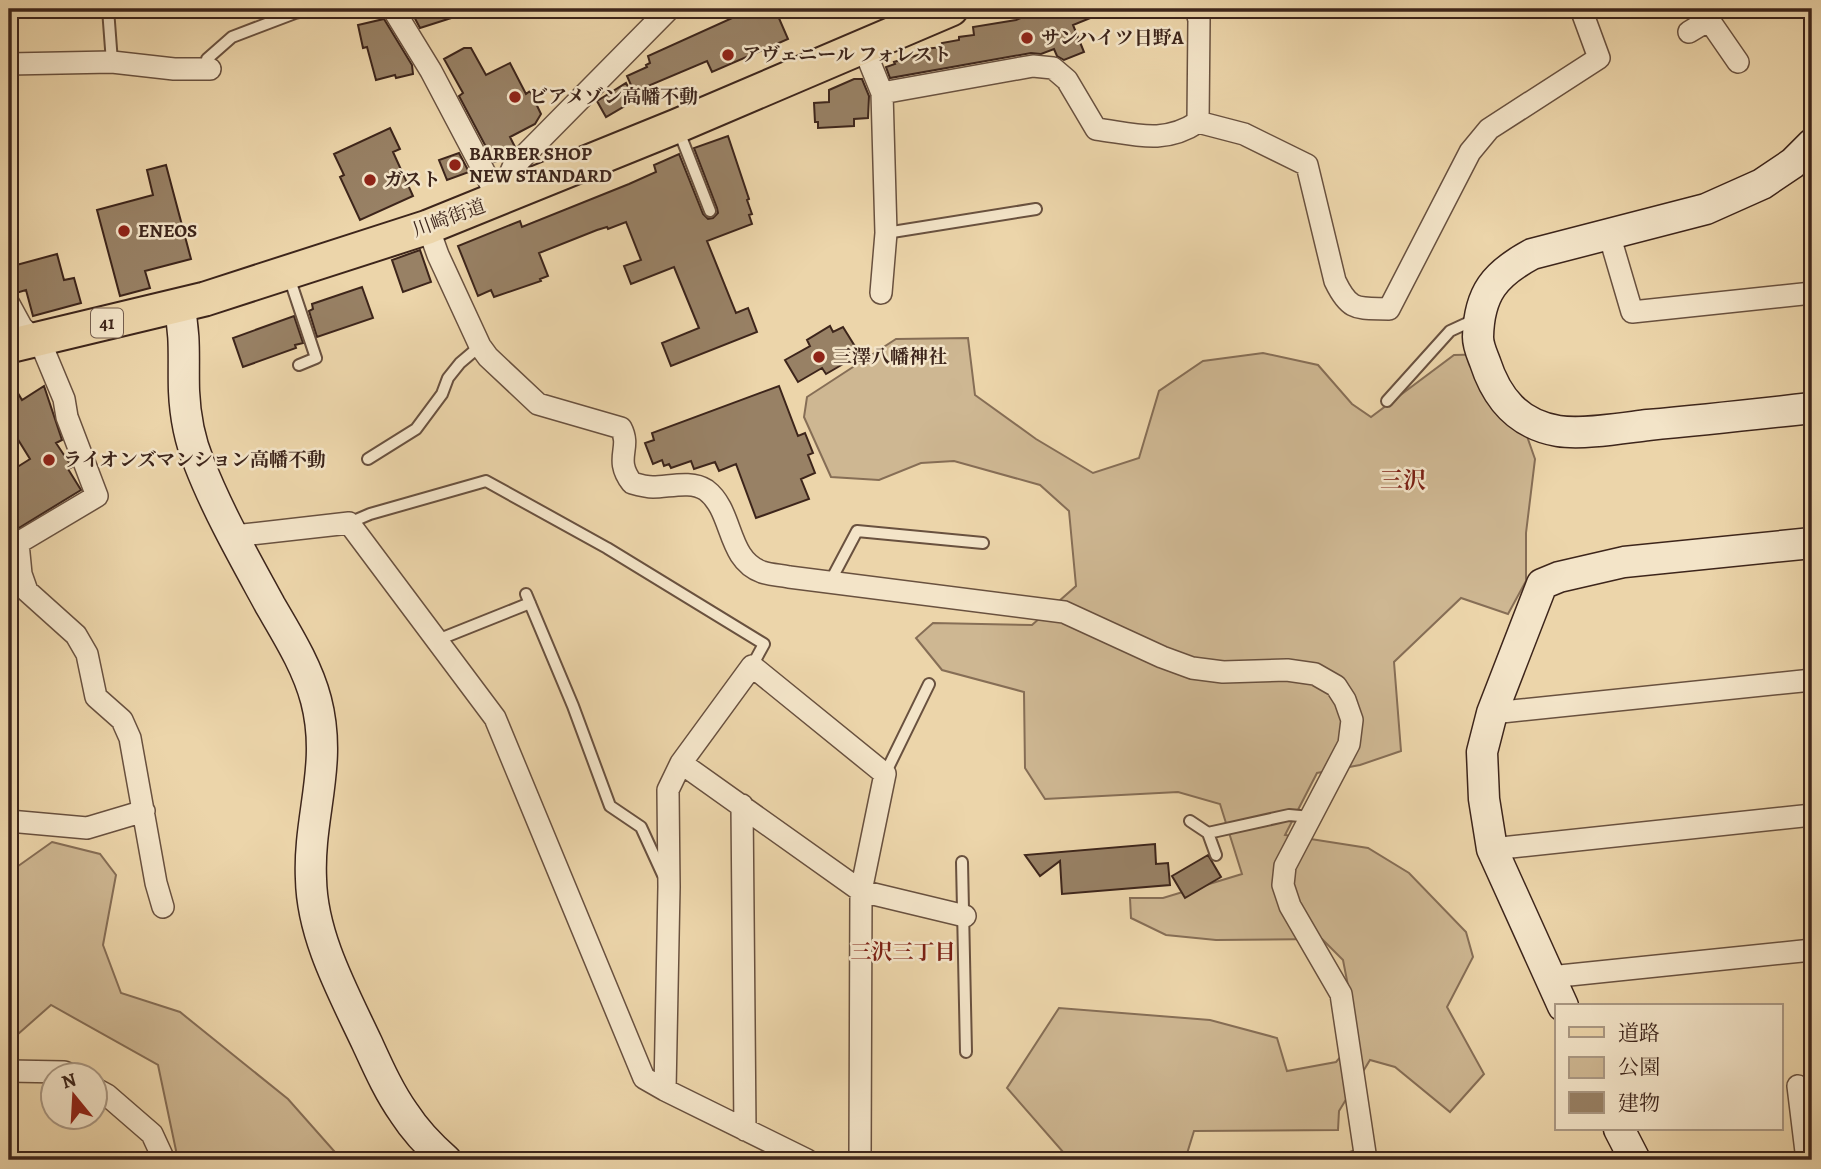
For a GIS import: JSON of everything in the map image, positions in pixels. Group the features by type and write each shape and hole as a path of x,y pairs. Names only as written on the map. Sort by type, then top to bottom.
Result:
{"main road":[{"name":"川崎街道","path":"22,343 179,307 428,227 677,126 951,9"}],"street":[{"path":"393,9 432,71 499,200"},
{"path":"499,200 513,167 669,9"},
{"path":"1196,9 1199,20 1198,122"},
{"path":"882,93 1033,66 1053,68 1067,80 1096,129 1155,138 1182,133 1198,122 1244,134 1307,165 1335,281 1343,298 1355,308 1390,309 1470,152 1489,129 1599,58 1581,9"},
{"path":"1689,32 1710,14 1738,62"},
{"path":"863,46 882,93 886,233 881,293"},
{"path":"9,64 112,62 174,69 208,64"},
{"path":"1812,144 1793,163 1762,184 1706,209 1532,254 1511,266 1494,281 1484,297 1479,318 1478,341 1494,388 1512,409 1532,423 1560,431 1612,429 1812,408"},
{"path":"428,227 438,255 480,346 488,357 538,404 621,428 626,437 621,458 623,472 632,484 649,488 686,485 704,489 719,504 737,549 746,561 761,571 1064,612 1192,668 1223,672 1287,670 1315,674 1336,686 1345,700 1352,720 1349,744 1286,866 1283,885 1290,905 1341,994 1365,1157"},
{"path":"1609,234 1632,312 1812,293"},
{"path":"9,304 21,326 22,343 44,351 64,399 67,417 97,496 18,542 22,574 27,591 76,635 87,654 96,697 122,720 130,738 163,907"},
{"path":"179,307 185,331 184,393 188,423 198,461 214,498 300,657 317,704 322,732 323,765 310,878 313,907 321,935 391,1092 404,1115 446,1160"},
{"path":"234,536 349,523 495,718 644,1078 807,1160"},
{"path":"1562,1004 1492,849 1483,799 1482,751 1492,713 1542,584 1559,576 1624,562 1812,543"},
{"path":"665,1090 668,790 681,763 752,666 886,774 861,891 860,1160"},
{"path":"1492,713 1812,680"},
{"path":"681,763 861,891 965,916"},
{"path":"742,805 745,1130"},
{"path":"9,821 87,828 144,811"},
{"path":"1492,849 1812,815"},
{"path":"1550,977 1812,950"},
{"path":"9,1071 38,1072"},
{"path":"1797,1086 1807,1160"},
{"path":"108,1096 152,1135 164,1160"},
{"path":"1619,1130 1634,1160"}],"lane":[{"path":"108,9 112,62"},
{"path":"208,64 232,37 295,13 315,9"},
{"path":"677,126 710,211"},
{"path":"886,233 1036,209"},
{"path":"288,274 316,358 299,365"},
{"path":"1387,401 1450,331 1479,318"},
{"path":"368,459 416,429 442,394 448,378 460,363 480,346"},
{"path":"349,523 370,514 486,481 607,548 764,644 752,666"},
{"path":"830,582 857,531 983,543"},
{"path":"435,641 528,599 573,706 610,806 641,827 669,887"},
{"path":"886,774 929,684"},
{"path":"1208,833 1289,815 1311,817"},
{"path":"1190,821 1208,833 1216,855"},
{"path":"962,862 966,1052"},
{"path":"1344,1160 1365,1157"}],"green space":[{"path":"968,338 975,395 1036,439 1093,473 1139,458 1159,391 1203,361 1263,353 1318,365 1352,404 1371,417 1454,355 1498,354 1535,459 1526,533 1526,581 1508,614 1461,598 1394,662 1401,751 1360,765 1317,773 1285,835 1368,848 1409,873 1466,932 1473,957 1447,1007 1484,1074 1450,1112 1395,1067 1370,1060 1339,1111 1338,1130 1194,1131 1185,1160 1070,1160 1007,1088 1059,1008 1210,1020 1277,1038 1287,1071 1336,1062 1358,1037 1343,960 1322,939 1216,940 1166,935 1131,918 1130,898 1163,898 1242,874 1220,804 1178,792 1045,799 1025,768 1024,692 942,670 916,638 933,623 1032,625 1076,586 1069,511 1040,485 954,461 921,463 879,480 831,477 804,417 807,397 896,339"},
{"path":"52,842 100,854 116,875 103,945 121,993 180,1012 288,1099 342,1160 178,1160 158,1065 51,1005 9,1042 9,891 14,869"}],"building":[{"path":"410,9 467,9 467,13 420,28"},
{"name":"アヴェニール フォレスト","path":"752,9 775,9 788,39 712,72 707,61 634,92 627,76 647,67 650,63 648,56"},
{"path":"1042,9 1110,10 1073,25 1084,52 1064,60 1057,56 1054,49 1041,54 1031,53 890,78 886,67 895,64 894,62 925,53 925,49 943,47 942,43 959,40 959,37 974,35 973,27 1016,20"},
{"path":"384,19 412,65 413,74 376,80 367,47 363,48 358,25"},
{"path":"464,48 471,48 486,75 510,63 526,94 530,91 541,114 535,124 510,137 515,147 503,155 503,159 494,162 459,96 463,93 444,59"},
{"path":"854,79 862,79 869,96 868,118 854,119 854,126 818,128 814,103 829,102 829,90"},
{"path":"626,83 635,100 606,117 597,101"},
{"path":"390,128 400,149 393,152 413,196 360,220 340,177 344,175 334,154"},
{"path":"728,136 749,199 747,200 752,224 707,241 736,313 748,308 757,332 671,366 662,343 699,328 674,267 631,284 624,266 641,260 626,222 597,230 539,253 548,276 540,279 541,281 494,297 491,290 478,296 458,246 520,221 522,227 629,184 656,172 654,165 679,154 703,214 708,219 713,218 718,213 717,208 694,148"},
{"path":"459,153 469,172 447,180 439,160"},
{"path":"166,165 191,259 145,271 150,288 120,296 97,210 153,195 147,170"},
{"path":"420,250 431,282 403,292 392,260"},
{"path":"57,254 64,280 74,278 81,303 33,316 26,290 16,293 11,291 9,267"},
{"path":"362,287 373,318 317,337 309,311 313,309 312,304"},
{"path":"294,316 303,343 243,367 233,338"},
{"name":"三澤八幡神社","path":"830,326 833,332 843,327 856,348 846,354 850,360 826,374 822,368 798,382 785,360 810,346 807,340"},
{"name":"ライオンズマンション高幡不動","path":"9,378 22,400 44,386 62,440 56,443 72,467 68,469 81,490 9,534 9,482 15,478 11,471 30,459 9,425"},
{"path":"779,386 798,436 805,433 813,453 808,455 815,473 801,479 809,499 756,518 736,464 719,471 715,462 694,469 691,461 671,468 669,464 664,466 662,460 653,464 645,443 654,440 652,433"},
{"path":"1155,844 1156,864 1168,863 1170,885 1062,894 1060,861 1040,876 1025,855"},
{"path":"1208,855 1221,877 1185,898 1172,876"}],"place":[{"name":"サンハイツ日野A","path":"1027,38"},
{"name":"アヴェニール フォレスト","path":"728,55"},
{"name":"ビアメゾン高幡不動","path":"515,97"},
{"name":"BARBER SHOP NEW STANDARD","path":"455,165"},
{"name":"ガスト","path":"370,180"},
{"name":"ENEOS","path":"124,231"},
{"name":"三澤八幡神社","path":"819,357"},
{"name":"ライオンズマンション高幡不動","path":"49,460"}],"district":[{"name":"三沢","path":"1403,480"},
{"name":"三沢三丁目","path":"903,952"}]}
